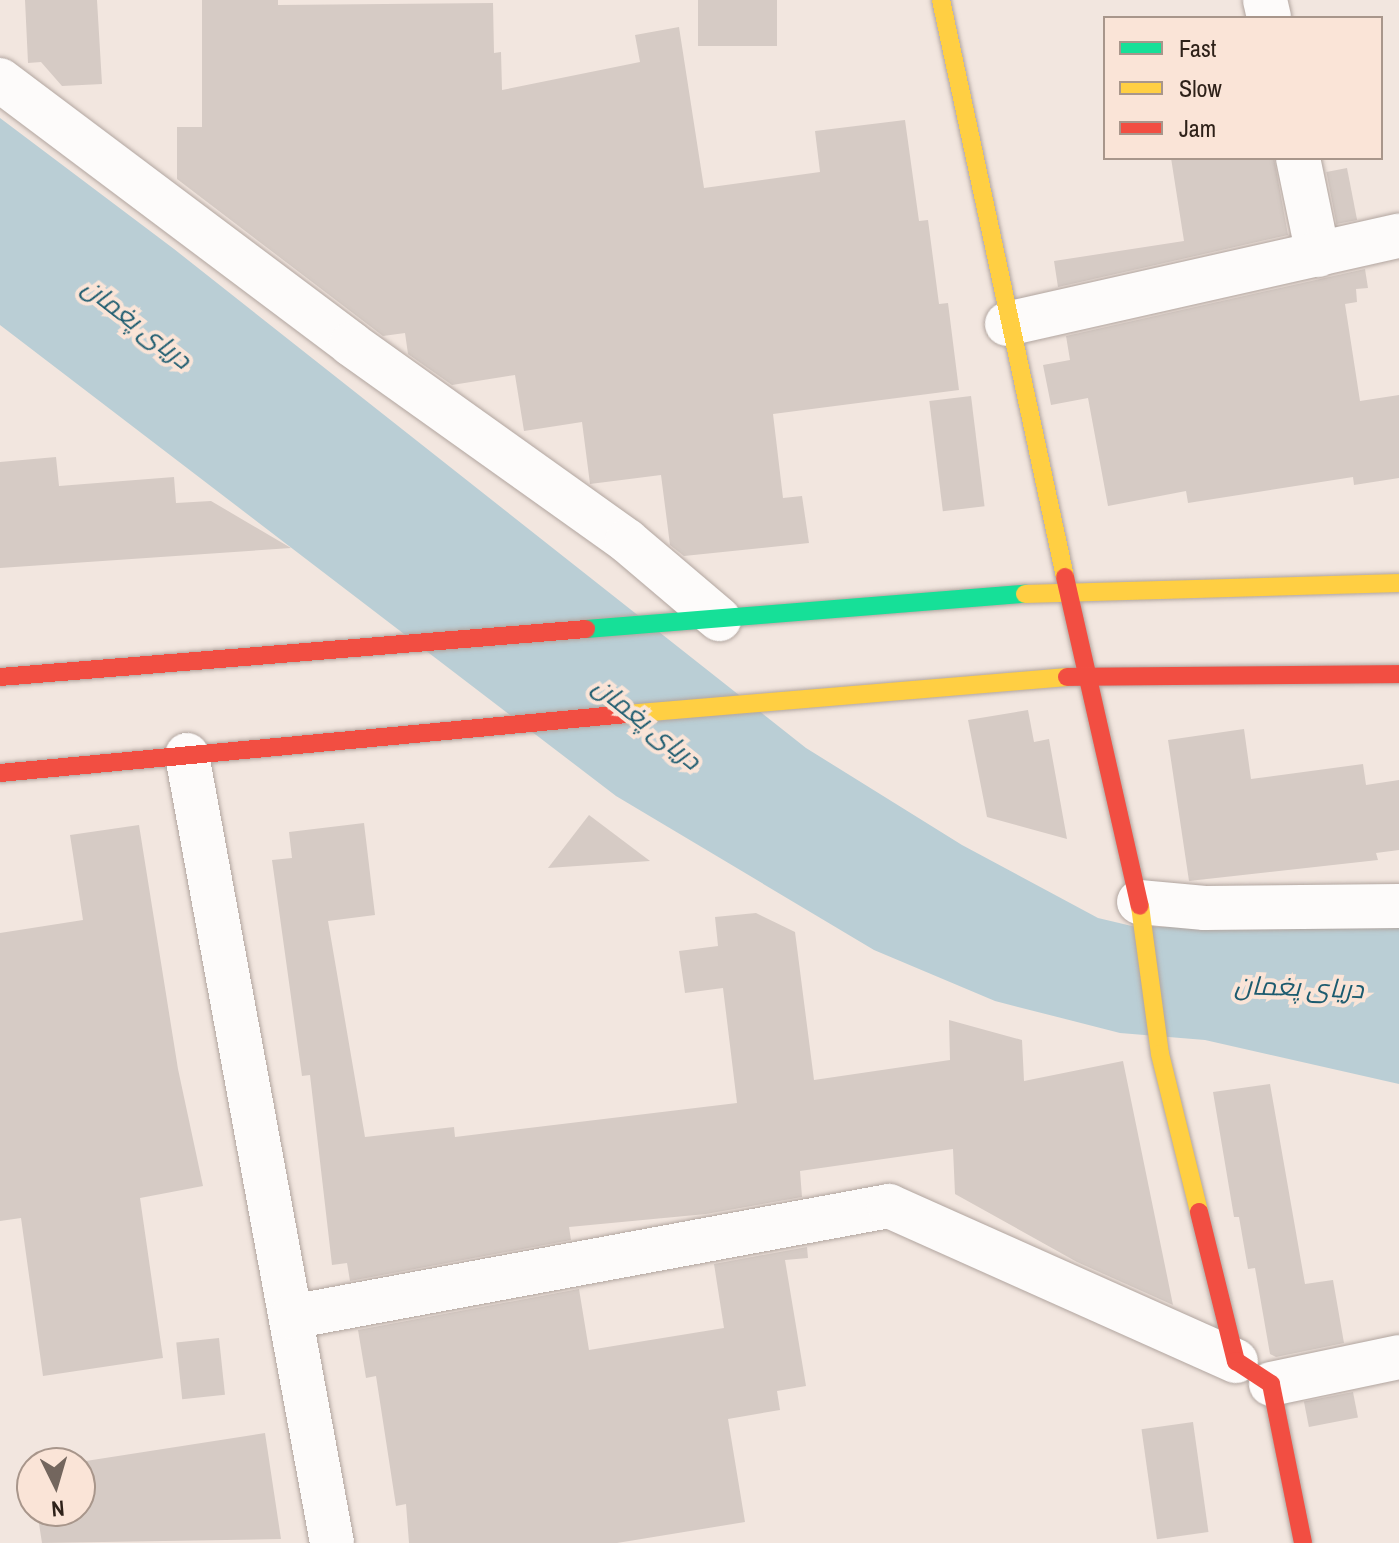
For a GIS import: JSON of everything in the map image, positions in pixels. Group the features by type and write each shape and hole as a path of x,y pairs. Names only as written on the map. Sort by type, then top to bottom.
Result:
{"main road":[{"path":"941,0 1007,324 1089,675 1139,910 1160,1054 1303,1543"},
{"path":"0,677 1069,590 1399,583"},
{"path":"0,773 771,700 1089,675 1399,674"}],"street":[{"path":"0,80 351,344 627,541 719,619"},
{"path":"1298,160 1318,255"},
{"path":"1007,324 1399,236"},
{"path":"187,755 332,1543"},
{"path":"1139,910 1399,906"},
{"path":"291,1317 889,1206 1254,1372 1399,1357"}],"water":[{"name":"دریای پغمان","path":"0,118 174,249 806,748 962,845 1098,918 1136,927 1399,926 1399,1084 1205,1040 1120,1033 995,1001 874,950 616,796 0,325"}],"building":[{"path":"25,0 97,0 102,84 62,86 41,62 28,63"},
{"path":"202,0 278,0 278,5 493,3 494,53 501,52 502,90 640,62 635,35 679,27 704,188 820,172 815,131 905,120 919,221 928,220 939,304 948,303 959,390 773,414 783,498 802,496 809,543 684,556 670,545 661,475 590,484 582,422 524,431 515,375 452,385 408,354 405,333 383,336 177,179 177,127 202,127"},
{"path":"698,0 777,0 777,46 698,46"},
{"path":"1171,160 1274,160 1288,235 1058,287 1054,261 1184,241"},
{"path":"1347,168 1357,220 1336,224 1326,172"},
{"path":"1365,269 1368,288 1356,289 1357,302 1345,304 1360,401 1399,395 1399,478 1354,485 1353,477 1188,503 1186,491 1108,506 1088,398 1051,405 1043,365 1070,360 1066,336"},
{"path":"971,396 985,506 943,511 929,401"},
{"path":"56,457 59,486 174,477 176,503 211,501 291,548 0,568 0,462"},
{"path":"1028,710 1034,742 1049,739 1067,839 987,817 968,720"},
{"path":"1244,729 1251,779 1363,764 1366,785 1399,780 1399,850 1376,853 1378,860 1189,881 1168,740"},
{"path":"589,815 650,861 548,868"},
{"path":"364,823 375,915 328,921 365,1137 454,1127 455,1137 737,1103 723,988 685,993 679,951 718,946 715,917 756,913 795,932 814,1080 950,1060 949,1020 1022,1040 1024,1081 1123,1061 1173,1305 1077,1262 955,1194 953,1149 800,1171 802,1197 706,1214 569,1227 571,1240 350,1281 347,1263 332,1265 310,1075 302,1076 272,860 292,858 289,832"},
{"path":"139,825 178,1069 203,1186 140,1198 163,1358 43,1376 21,1218 0,1221 0,933 83,920 70,835"},
{"path":"1270,1084 1305,1284 1333,1280 1344,1343 1276,1357 1270,1354 1255,1268 1248,1269 1239,1217 1234,1217 1213,1092"},
{"path":"807,1247 808,1258 785,1260 806,1386 777,1391 780,1410 728,1419 745,1522 617,1543 409,1543 406,1504 396,1506 376,1376 366,1378 358,1330 579,1289 589,1350 724,1328 714,1264"},
{"path":"219,1338 225,1395 182,1399 176,1342"},
{"path":"1353,1392 1358,1418 1309,1427 1304,1402"},
{"path":"1193,1422 1208,1532 1157,1539 1142,1429"},
{"path":"265,1433 281,1539 42,1543 40,1527 96,1527 96,1459"}],"traffic: fast":[{"path":"586,629 1025,594"}],"traffic: slow":[{"path":"941,0 1065,577"},
{"path":"1025,594 1399,583"},
{"path":"627,714 1067,677"},
{"path":"1140,906 1160,1054 1199,1212"}],"traffic: jam":[{"path":"1065,577 1140,906"},
{"path":"0,677 586,629"},
{"path":"1067,677 1399,674"},
{"path":"0,773 627,714"},
{"path":"1199,1212 1236,1361 1271,1384 1303,1543"}]}
